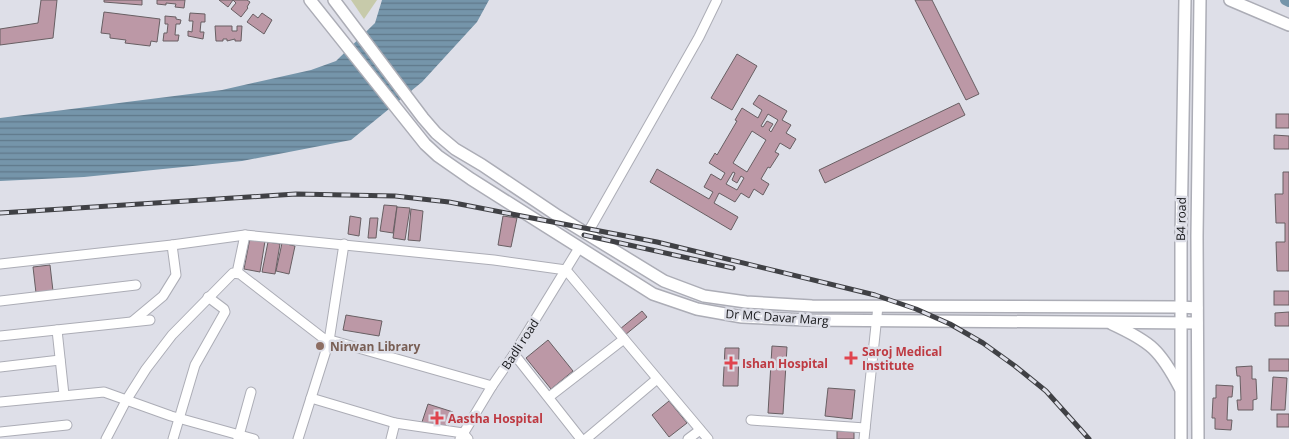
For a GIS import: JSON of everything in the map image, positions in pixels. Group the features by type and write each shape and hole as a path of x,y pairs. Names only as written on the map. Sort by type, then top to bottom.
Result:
{"street":[{"name":"Dr MC Davar Marg","path":"310,0 412,127 438,156 653,294 697,309 742,317 876,321 1197,323"},
{"path":"334,0 436,133 455,149 664,282 704,296 746,302 812,306 1197,308"},
{"path":"587,234 699,37 717,0"},
{"name":"B4 road","path":"1181,439 1185,0"},
{"name":"B4 road","path":"1198,439 1197,308 1200,0"},
{"path":"1230,0 1289,25"},
{"path":"464,174 474,160"},
{"path":"237,273 246,235"},
{"path":"0,264 246,235 344,244 566,270 708,439"},
{"path":"298,439 329,341 344,244"},
{"path":"133,322 163,296 176,275 172,245"},
{"name":"Badli road","path":"464,437 492,386 514,354 579,248"},
{"path":"106,439 127,399 146,369 172,335 231,274 237,273 329,341 492,386"},
{"path":"0,301 136,285"},
{"path":"173,439 195,365 225,312 224,309 208,297"},
{"path":"864,439 878,306"},
{"path":"0,336 150,320"},
{"path":"1107,322 1139,336 1153,347 1170,369 1181,390"},
{"path":"57,330 64,395"},
{"path":"549,397 624,339"},
{"path":"514,354 581,439"},
{"path":"0,367 60,360"},
{"path":"586,439 657,379"},
{"path":"0,402 100,391 239,437 254,439"},
{"path":"239,437 251,392"},
{"path":"311,398 395,423 464,437"},
{"path":"751,420 865,428"},
{"path":"391,439 395,423"},
{"path":"0,432 67,425"},
{"path":"688,439 700,430"}],"green space":[{"path":"351,0 377,0 364,19"}],"water":[{"path":"382,0 489,0 477,22 422,82 351,140 242,161 84,177 0,181 0,118 222,90 311,70 336,61 375,23"}],"building":[{"path":"41,0 57,0 53,38 0,45 0,29 38,23"},
{"path":"104,0 142,0 142,5 104,2"},
{"path":"157,0 185,0 184,8 175,7 176,4 157,4"},
{"path":"219,0 233,0 228,7"},
{"path":"233,0 247,0 250,2 241,17 231,9 236,3"},
{"path":"915,0 932,0 979,94 966,100"},
{"path":"104,12 160,19 157,42 151,41 150,46 125,43 126,40 110,38 110,34 101,33"},
{"path":"190,13 205,14 205,22 201,22 200,32 204,32 203,39 188,36 188,31 192,32 193,21 189,21"},
{"path":"262,13 272,20 264,34 247,22 253,14 258,18"},
{"path":"165,16 176,17 176,19 181,20 180,24 176,24 175,35 179,35 178,41 163,41 164,33 167,33 168,24 165,24"},
{"path":"215,26 232,26 232,31 237,31 237,26 242,26 241,41 235,41 235,39 227,41 227,39 223,39 223,41 216,41"},
{"path":"737,54 757,66 732,110 711,98"},
{"path":"759,95 787,111 782,120 791,125 786,133 796,139 790,149 780,143 775,152 779,154 761,179 769,184 763,195 754,189 749,198 741,193 735,202 719,193 714,203 738,217 731,230 650,182 657,169 709,199 713,192 704,187 711,174 721,180 725,173 709,163 715,153 717,155 737,121 735,120 742,108 758,118 762,110 753,104","holes":["768,114 778,120 771,132 769,130 773,124 767,121 763,127 761,126","752,131 766,140 747,172 733,163","733,172 735,173 732,180 737,183 741,176 744,178 737,190 726,184"]},
{"path":"959,103 965,115 825,183 819,170"},
{"path":"1276,114 1289,114 1289,128 1276,128"},
{"path":"1274,135 1289,136 1289,149 1274,149"},
{"path":"1283,172 1289,172 1289,271 1277,271 1276,242 1285,242 1285,223 1276,223 1275,194 1283,194"},
{"path":"384,205 397,206 393,233 380,231"},
{"path":"397,207 410,208 405,240 393,238"},
{"path":"411,209 423,211 420,241 408,240"},
{"path":"350,216 361,218 359,236 348,234"},
{"path":"503,216 517,218 511,247 498,245"},
{"path":"370,218 378,218 376,238 368,238"},
{"path":"250,238 265,241 260,272 244,269"},
{"path":"268,242 280,244 275,274 262,272"},
{"path":"282,243 295,246 289,274 276,271"},
{"path":"50,265 53,291 36,293 33,267"},
{"path":"1274,291 1289,291 1289,305 1274,305"},
{"path":"642,311 647,317 625,335 620,329"},
{"path":"1289,312 1289,326 1275,326 1275,313"},
{"path":"346,315 382,321 379,336 343,330"},
{"path":"548,340 573,371 551,389 526,358"},
{"path":"772,346 787,347 783,414 768,413"},
{"path":"725,348 739,348 738,386 723,386"},
{"path":"1269,359 1289,359 1289,371 1269,371"},
{"path":"1252,366 1252,379 1256,379 1257,399 1253,400 1253,410 1238,410 1237,400 1241,400 1240,376 1237,376 1236,367"},
{"path":"1273,377 1287,378 1285,410 1271,410"},
{"path":"1216,385 1233,386 1232,397 1228,397 1227,420 1232,420 1231,430 1215,429 1215,418 1212,418 1213,398 1216,398"},
{"path":"828,388 855,390 852,419 825,416"},
{"path":"669,401 687,423 669,437 652,415"},
{"path":"428,404 453,412 447,430 422,422"},
{"path":"1277,414 1289,414 1289,427 1277,427"},
{"path":"837,431 854,432 854,439 837,439"}],"waterway":[{"path":"1285,0 1289,2"}],"railway":[{"path":"0,213 296,194 395,196 449,202 657,242 875,295 916,309 950,324 983,343 1046,391 1089,439"},
{"path":"584,235 733,268"}],"place":[{"name":"Nirwan Library","path":"320,346"},
{"name":"Saroj Medical Institute","path":"851,358"},
{"name":"Ishan Hospital","path":"731,363"},
{"name":"Aastha Hospital","path":"437,418"}]}
